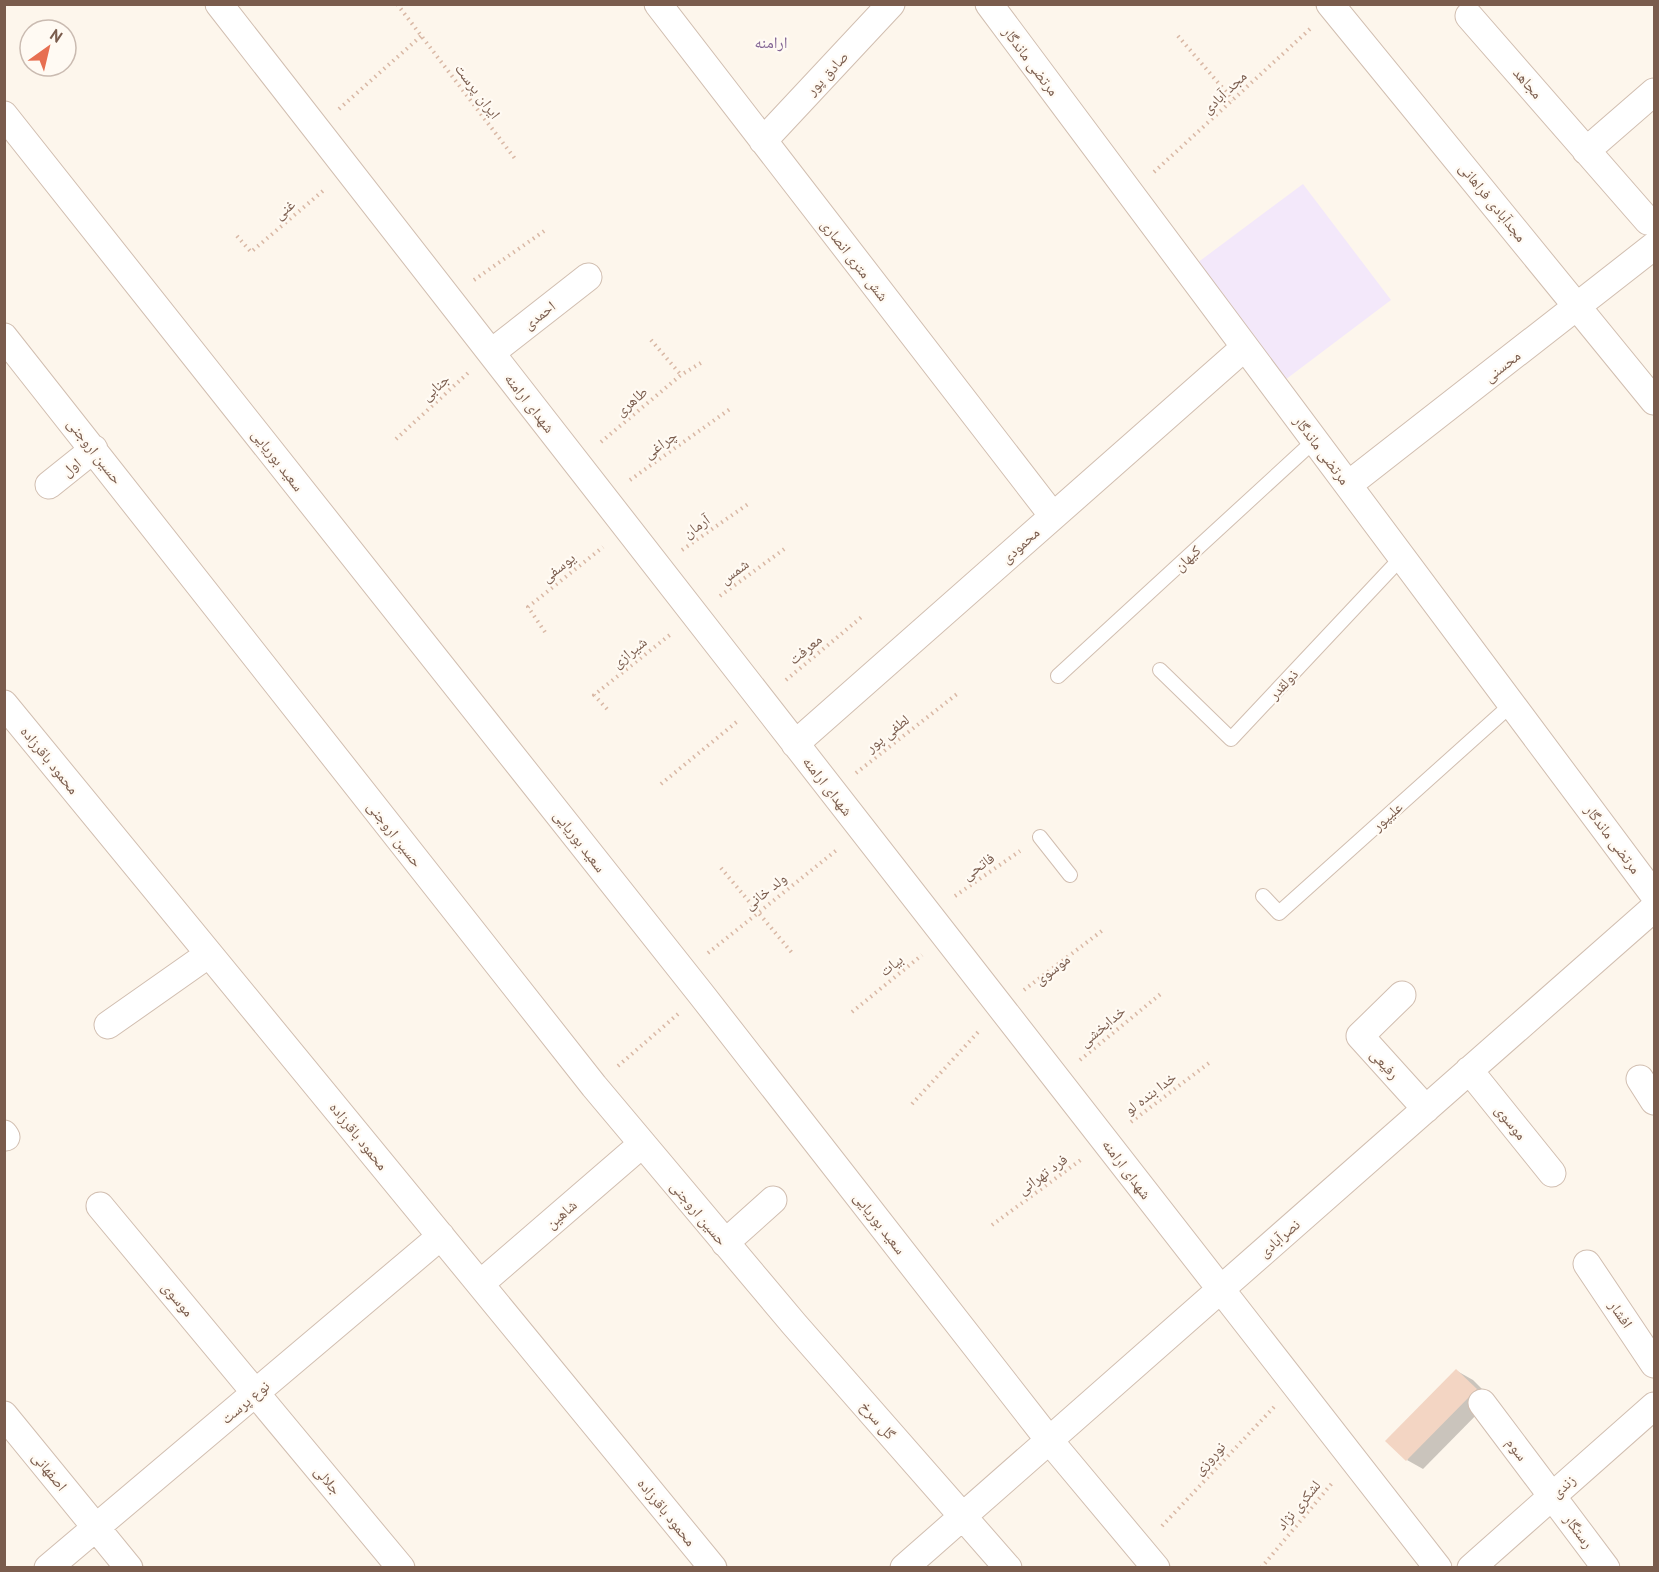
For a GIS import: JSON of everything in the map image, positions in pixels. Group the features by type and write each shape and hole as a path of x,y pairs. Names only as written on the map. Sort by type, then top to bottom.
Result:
{"street":[{"name":"شهدای ارامنه","path":"219,4 1219,1290 1438,1568"},
{"name":"شش متری انصاری","path":"658,4 1053,516"},
{"name":"صادق پور","path":"763,141 891,4"},
{"name":"مرتضی ماندگار","path":"989,4 1654,895"},
{"name":"مجدآبادی فراهانی","path":"1332,6 1654,401"},
{"name":"مجاهد","path":"1469,16 1586,151 1651,234"},
{"path":"1586,151 1654,92"},
{"name":"سعید بوریایی","path":"4,115 701,994 1049,1440 1148,1558"},
{"name":"محسنی","path":"1348,485 1578,307 1651,234"},
{"name":"احمدی","path":"491,353 588,277"},
{"name":"حسین اروجنی","path":"4,338 94,449 641,1145 794,1324"},
{"name":"محمودی","path":"795,744 1245,347"},
{"name":"اول","path":"48,485 94,449"},
{"name":"محمود باقرزاده","path":"4,704 713,1568"},
{"name":"نصرآبادی","path":"904,1568 1654,908"},
{"path":"108,1025 209,954"},
{"name":"رفیعی","path":"1402,995 1360,1036 1426,1109"},
{"name":"موسوی","path":"1469,1071 1552,1173"},
{"name":"شاهین","path":"480,1284 641,1145"},
{"path":"725,1243 773,1200"},
{"name":"موسوی","path":"100,1206 256,1393"},
{"name":"نوع پرست","path":"48,1568 441,1236"},
{"name":"افشار","path":"1587,1264 1654,1364"},
{"name":"گل سرخ","path":"794,1324 1008,1568"},
{"name":"جلالی","path":"256,1393 401,1568"},
{"name":"سوم","path":"1482,1403 1552,1495"},
{"name":"زندی","path":"1471,1568 1654,1406"},
{"name":"اصفهانی","path":"4,1415 129,1568"},
{"name":"رستگار","path":"1552,1495 1606,1568"}],"lane":[{"name":"کیهان","path":"1058,676 1315,440"},
{"name":"ذولقدر","path":"1160,670 1232,739 1401,557"},
{"name":"علیپور","path":"1263,896 1279,913 1512,704"},
{"path":"1040,837 1070,875"}],"path":[{"name":"ایران پرست","path":"397,4 516,160"},
{"name":"مجد آبادی","path":"1130,194 1332,6"},
{"path":"316,129 421,36"},
{"path":"1178,36 1233,100"},
{"name":"غنی","path":"237,236 251,252 348,171"},
{"path":"448,298 547,229"},
{"path":"651,340 681,375"},
{"name":"جنابی","path":"396,438 491,353"},
{"name":"طاهری","path":"576,462 681,375 704,361"},
{"name":"چراغی","path":"604,498 730,409"},
{"name":"آرمان","path":"658,567 748,504"},
{"name":"یوسفی","path":"545,632 528,607 628,528"},
{"name":"شمس","path":"695,615 787,547"},
{"name":"شیرازی","path":"607,709 594,695 695,615"},
{"name":"معرفت","path":"661,784 864,615"},
{"name":"لطفی پور","path":"832,791 957,694"},
{"name":"ولد خانی","path":"683,972 862,830"},
{"name":"فاتحی","path":"928,914 1040,837"},
{"path":"721,868 793,954"},
{"name":"موسوی","path":"912,1104 1001,1007 1102,930"},
{"name":"بیات","path":"852,1012 946,936"},
{"name":"خدابخشی","path":"1057,1080 1163,992"},
{"path":"594,1086 701,994"},
{"name":"خدا بنده لو","path":"1106,1142 1209,1063"},
{"name":"فرد تهرانی","path":"992,1225 1106,1142"},
{"name":"نوروزی","path":"1148,1558 1295,1384"},
{"name":"لشکری نژاد","path":"1261,1568 1353,1459"}],"shaded area":[{"path":"1303,184 1391,300 1285,380 1197,263"}],"building":[{"path":"1456,1369 1477,1389 1406,1461 1385,1441"}],"district":[{"name":"ارامنه","path":"771,42"}]}
